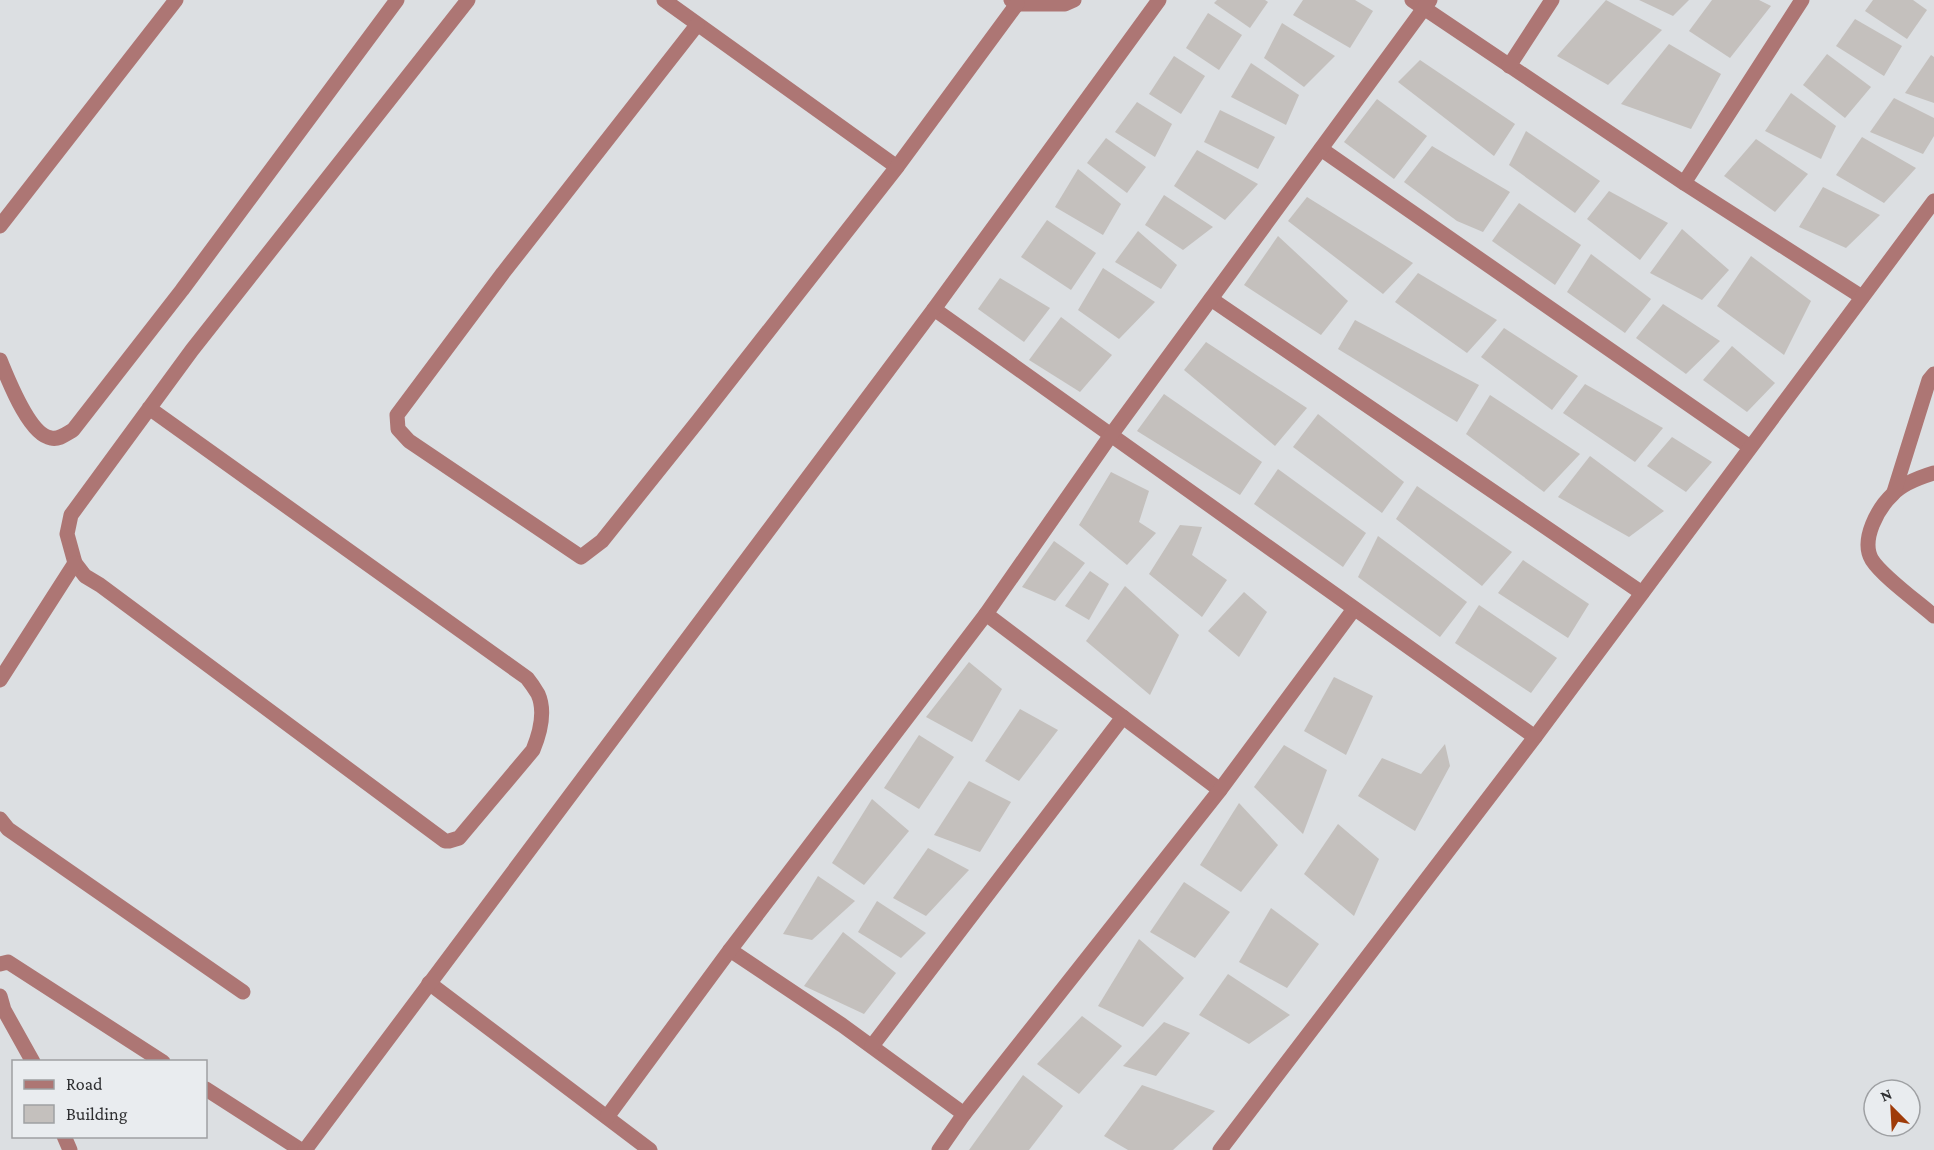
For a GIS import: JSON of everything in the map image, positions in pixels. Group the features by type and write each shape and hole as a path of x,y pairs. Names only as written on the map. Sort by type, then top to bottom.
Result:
{"street":[{"path":"0,226 177,0"},
{"path":"0,360 22,409 39,431 50,439 61,438 73,430 189,281 397,0"},
{"path":"149,408 527,678 539,696 541,715 540,732 533,750 459,838 445,841 85,576 75,563 67,534 71,514 149,408 192,350 468,0"},
{"path":"664,0 897,167"},
{"path":"697,25 503,273 397,415 398,429 409,441 581,557 602,541 897,167 1014,2 1065,4 1074,0"},
{"path":"207,1090 303,1150 933,309 1159,0"},
{"path":"1412,0 1427,4 1509,66 1684,183 1862,297"},
{"path":"1509,66 1552,0"},
{"path":"1684,183 1802,0"},
{"path":"607,1117 730,950 986,614 1111,435 1427,4"},
{"path":"1321,149 1750,447"},
{"path":"1220,1150 1535,737 1934,201"},
{"path":"1211,299 1642,593"},
{"path":"933,309 1535,737"},
{"path":"1934,374 1929,380 1893,492 1872,524 1868,541 1869,554 1879,568 1934,616"},
{"path":"1893,492 1916,479 1934,473"},
{"path":"0,680 75,563"},
{"path":"939,1150 964,1114 1220,790 1354,609"},
{"path":"986,614 1220,790"},
{"path":"872,1046 1123,717"},
{"path":"0,819 8,829 243,992"},
{"path":"730,950 872,1046 964,1114"},
{"path":"0,963 8,962 160,1060"},
{"path":"429,983 650,1150"},
{"path":"0,996 4,1010 32,1060"}],"building":[{"path":"1217,0 1265,0 1268,2 1250,28 1214,3"},
{"path":"1303,0 1355,0 1373,11 1350,48 1293,15"},
{"path":"1606,0 1662,30 1608,85 1557,56"},
{"path":"1639,0 1689,0 1673,16"},
{"path":"1712,0 1759,0 1771,6 1730,58 1689,31"},
{"path":"1873,0 1913,0 1927,10 1907,39 1865,11"},
{"path":"1208,13 1242,35 1219,70 1186,48"},
{"path":"1855,19 1902,46 1884,76 1836,46"},
{"path":"1282,23 1335,56 1304,87 1264,58"},
{"path":"1669,44 1721,74 1691,129 1621,104"},
{"path":"1827,54 1871,87 1845,118 1803,85"},
{"path":"1931,55 1934,57 1934,103 1905,93"},
{"path":"1174,56 1205,76 1181,114 1149,94"},
{"path":"1420,60 1515,124 1494,156 1398,82"},
{"path":"1251,63 1299,95 1286,125 1231,97"},
{"path":"1791,93 1836,126 1821,159 1765,131"},
{"path":"1894,98 1934,118 1934,136 1923,154 1870,132"},
{"path":"1377,99 1427,136 1394,179 1344,142"},
{"path":"1137,102 1172,124 1155,157 1115,132"},
{"path":"1220,110 1275,137 1258,169 1204,142"},
{"path":"1526,131 1600,181 1575,213 1509,165"},
{"path":"1862,137 1916,168 1884,203 1836,175"},
{"path":"1106,138 1146,167 1127,193 1087,163"},
{"path":"1756,139 1808,174 1775,212 1724,176"},
{"path":"1432,146 1510,192 1483,232 1457,221 1404,182"},
{"path":"1197,150 1258,184 1225,220 1174,186"},
{"path":"1078,169 1121,204 1103,235 1055,207"},
{"path":"1823,187 1880,215 1846,248 1799,227"},
{"path":"1609,191 1668,223 1640,260 1587,219"},
{"path":"1164,195 1213,227 1183,250 1145,225"},
{"path":"1307,197 1413,263 1383,294 1288,221"},
{"path":"1519,203 1581,245 1555,285 1492,241"},
{"path":"1047,220 1096,253 1071,290 1021,257"},
{"path":"1682,229 1729,270 1702,300 1650,273"},
{"path":"1138,231 1177,265 1161,289 1115,262"},
{"path":"1278,236 1348,301 1321,335 1244,285"},
{"path":"1591,254 1651,299 1625,333 1567,292"},
{"path":"1751,256 1811,301 1784,355 1717,306"},
{"path":"1103,268 1155,302 1119,339 1078,310"},
{"path":"1418,273 1497,320 1467,353 1395,302"},
{"path":"1000,278 1050,308 1024,342 978,309"},
{"path":"1663,304 1720,341 1686,374 1636,338"},
{"path":"1061,317 1112,355 1080,392 1029,360"},
{"path":"1355,320 1479,385 1457,422 1338,349"},
{"path":"1504,328 1578,376 1552,410 1481,357"},
{"path":"1206,342 1307,408 1275,446 1184,370"},
{"path":"1732,346 1775,383 1747,412 1703,380"},
{"path":"1585,384 1663,428 1635,462 1563,413"},
{"path":"1164,394 1262,462 1240,495 1137,431"},
{"path":"1490,395 1580,454 1544,492 1466,434"},
{"path":"1318,414 1404,482 1382,513 1293,447"},
{"path":"1672,437 1712,462 1686,492 1647,466"},
{"path":"1590,456 1664,511 1629,537 1558,497"},
{"path":"1278,469 1366,533 1343,567 1254,504"},
{"path":"1111,472 1149,491 1139,522 1156,533 1127,565 1079,525"},
{"path":"1417,486 1512,552 1482,586 1396,519"},
{"path":"1180,525 1202,527 1192,555 1227,580 1202,617 1149,574"},
{"path":"1378,536 1467,602 1440,637 1358,577"},
{"path":"1054,541 1085,563 1055,601 1022,587"},
{"path":"1523,560 1589,604 1568,638 1498,593"},
{"path":"1090,571 1109,584 1089,620 1065,606"},
{"path":"1125,586 1179,635 1150,695 1086,641"},
{"path":"1244,592 1267,612 1239,657 1208,631"},
{"path":"1479,605 1557,658 1531,693 1455,643"},
{"path":"969,662 1002,689 972,742 926,717"},
{"path":"1334,677 1373,696 1346,755 1304,731"},
{"path":"1020,709 1058,730 1019,781 985,761"},
{"path":"919,735 954,757 919,809 884,788"},
{"path":"1445,744 1450,766 1415,831 1358,796 1382,758 1421,774"},
{"path":"1284,745 1327,770 1303,834 1254,787"},
{"path":"969,781 1011,802 980,852 934,835"},
{"path":"872,799 909,831 864,885 832,863"},
{"path":"1239,803 1278,845 1241,892 1200,865"},
{"path":"1338,824 1379,859 1354,916 1304,874"},
{"path":"928,848 969,870 926,916 893,898"},
{"path":"818,876 855,901 812,940 783,934"},
{"path":"1184,882 1230,912 1195,958 1150,932"},
{"path":"877,901 926,933 901,958 858,932"},
{"path":"1271,908 1319,944 1287,988 1239,962"},
{"path":"843,932 896,973 864,1014 804,986"},
{"path":"1139,939 1184,978 1143,1027 1098,1006"},
{"path":"1228,974 1290,1015 1249,1044 1199,1015"},
{"path":"1082,1016 1122,1046 1079,1094 1037,1064"},
{"path":"1164,1022 1190,1033 1156,1076 1123,1066"},
{"path":"1023,1075 1063,1106 1029,1150 969,1150"},
{"path":"1142,1085 1215,1111 1173,1150 1128,1150 1104,1136"}]}
